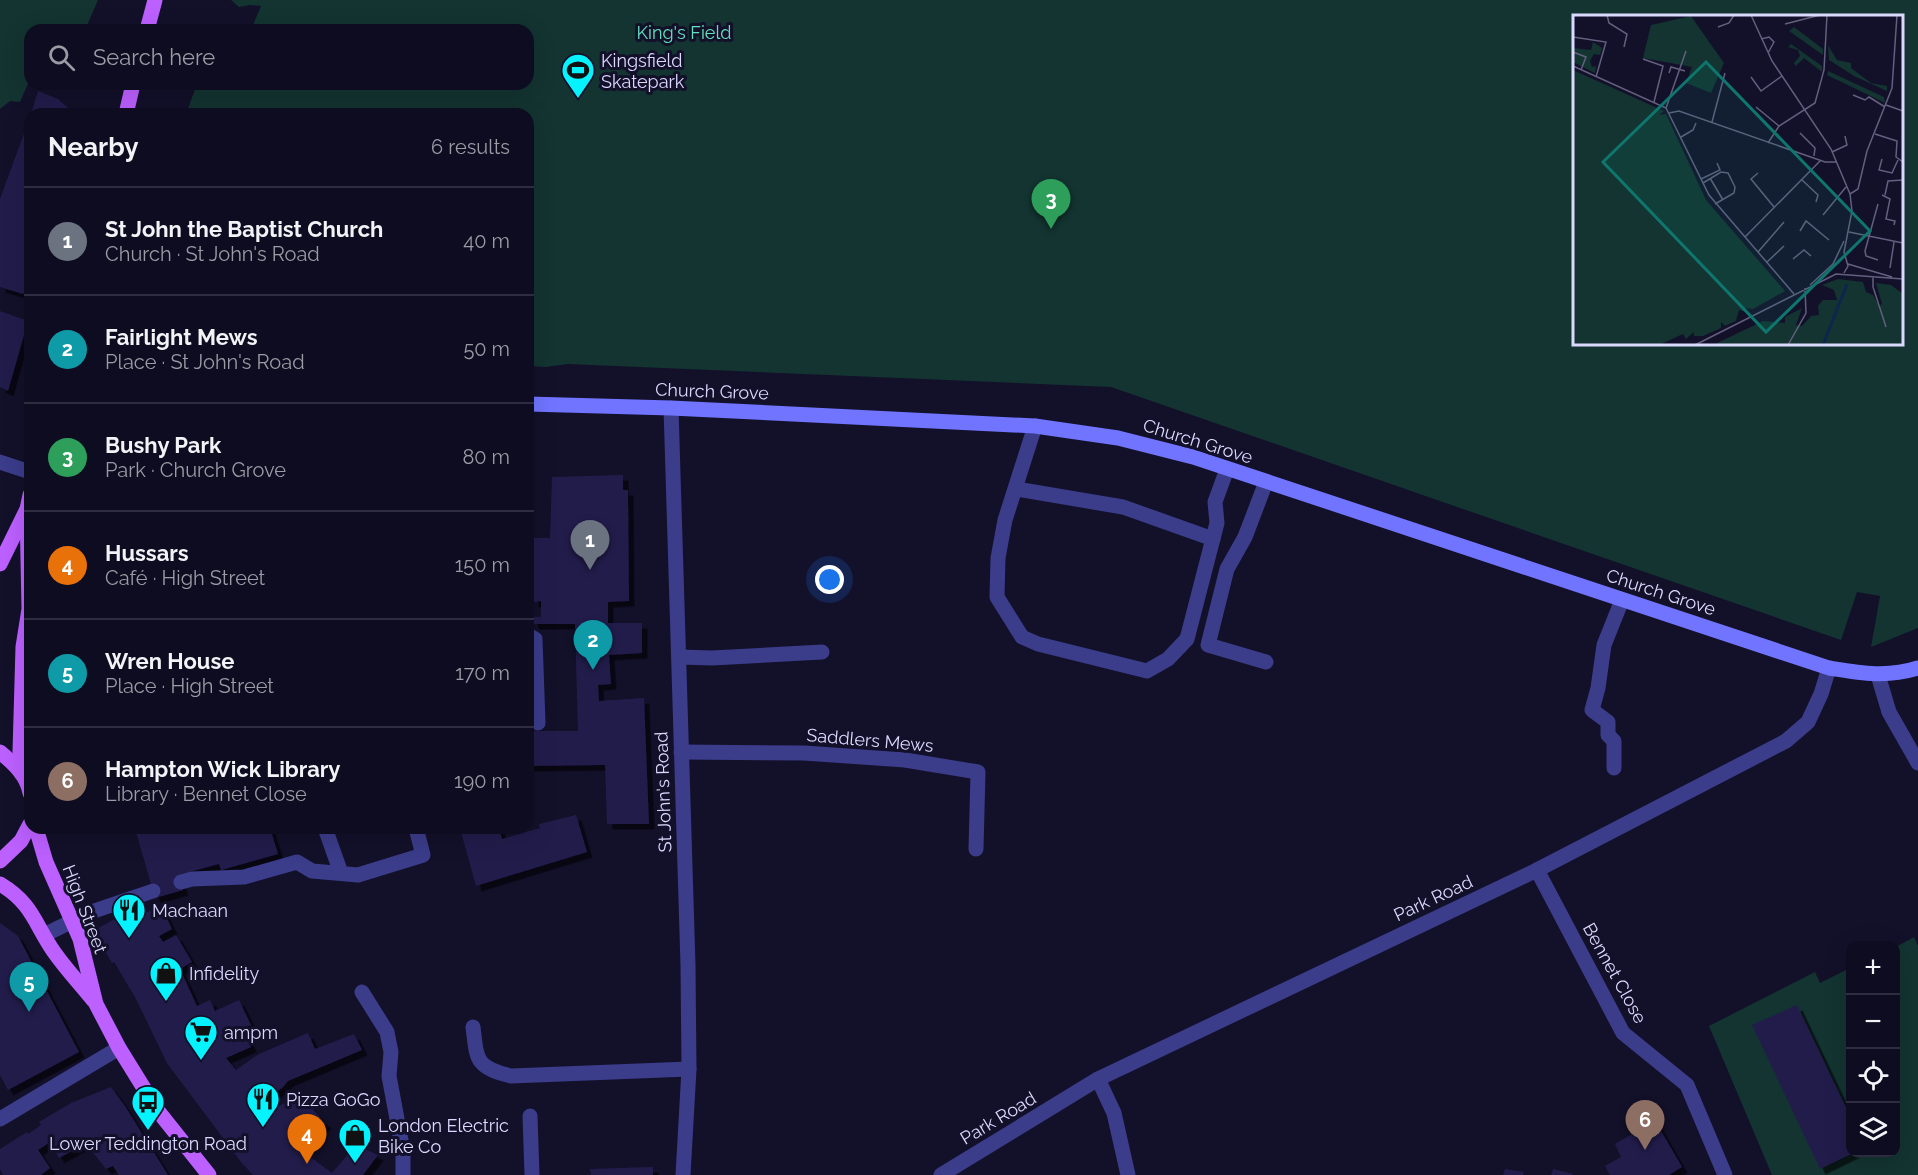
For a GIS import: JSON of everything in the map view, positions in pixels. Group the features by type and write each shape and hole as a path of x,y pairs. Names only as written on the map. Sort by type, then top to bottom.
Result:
{"main road":[{"path":"149,24 155,0"},
{"path":"127,108 132,90"},
{"name":"Church Grove","path":"534,404 672,408 1035,426 1118,438 1192,457 1829,668"},
{"path":"0,564 24,511"},
{"path":"22,774 20,752 24,641"},
{"path":"1829,668 1878,675 1918,668"},
{"path":"0,752 24,777"},
{"path":"0,861 21,841 25,834"},
{"name":"High Street","path":"38,834 46,861 80,939 96,1004"},
{"name":"High Street","path":"0,884 16,894 27,905 55,953 96,1004 118,1048 158,1111 209,1175"}],"street":[{"name":"St John's Road","path":"672,408 689,1069 683,1175"},
{"path":"1035,426 1005,520 998,558 997,597 1022,637 1038,644 1148,671 1168,659 1187,639 1217,523 1215,502 1227,469"},
{"path":"0,462 24,470"},
{"path":"1266,482 1245,537 1227,569 1208,645 1266,662"},
{"path":"1016,489 1123,507 1213,539"},
{"path":"1614,768 1614,741 1608,735 1608,722 1592,710 1598,688 1604,645 1622,600"},
{"path":"534,638 538,723"},
{"path":"679,657 712,658 822,652"},
{"name":"Park Road","path":"941,1175 1098,1079 1538,870 1786,741 1808,722 1821,694 1829,668"},
{"path":"1878,675 1889,712 1918,763"},
{"name":"Saddlers Mews","path":"681,752 804,753 905,760 978,772 976,849"},
{"path":"328,834 341,873"},
{"path":"181,882 192,879 244,877 297,862 312,871 358,875 423,855 418,834"},
{"name":"Bennet Close","path":"1538,870 1623,1033 1687,1085 1725,1175"},
{"path":"44,935 73,921 153,891"},
{"path":"362,992 387,1032 391,1052 389,1076 403,1151 403,1175"},
{"path":"473,1026 477,1057 489,1071 511,1076 689,1069"},
{"path":"0,1119 118,1048"},
{"path":"1098,1079 1114,1113 1128,1175"},
{"path":"530,1116 532,1175"}],"green space":[{"path":"0,0 98,0 88,24 24,24 25,90 20,102 10,101 0,109"},
{"name":"King's Field","path":"231,0 1918,0 1918,628 1871,647 1880,596 1857,592 1841,640 1111,387 568,364 534,366 534,108 188,108 195,90 534,90 534,24 254,24 261,6 239,7"},
{"path":"1914,937 1918,946 1918,1175 1772,1175 1709,1026 1815,972 1820,983 1846,970 1846,1157 1900,1157 1900,945"}],"building":[{"path":"38,91 58,99 67,108 33,108"},
{"path":"24,133 23,294 0,287 0,199"},
{"path":"0,311 24,320 24,335 8,391 0,387"},
{"path":"623,475 623,490 628,490 629,601 608,602 608,623 642,623 642,653 609,655 611,684 598,685 599,701 644,698 649,824 607,824 605,765 534,766 534,731 578,731 575,624 534,624 534,617 541,617 541,601 534,602 534,538 550,538 552,477"},
{"path":"576,815 587,852 476,886 462,834 501,834 502,839 519,834 534,834 534,830 540,828 539,824"},
{"path":"137,834 272,834 278,854 221,870 219,864 178,875 183,890 155,898"},
{"path":"143,906 145,913 161,906 172,929 159,936 163,942 176,935 192,962 180,969 197,1006 210,1000 215,1011 239,1000 251,1025 243,1028 251,1047 226,1058 236,1070 259,1054 308,1033 315,1049 354,1034 362,1050 288,1081 261,1104 265,1109 258,1115 260,1118 299,1094 326,1124 297,1147 332,1173 356,1145 378,1155 363,1175 253,1175 241,1162 167,1063 135,997 93,931"},
{"path":"0,923 18,936 79,1052 8,1090 0,1075"},
{"path":"1797,1005 1846,1108 1846,1156 1820,1169 1752,1025"},
{"path":"111,1087 168,1175 119,1175 113,1166 106,1169 86,1143 59,1158 50,1142 38,1150 50,1168 41,1175 3,1175 0,1169 0,1149 27,1132 28,1134 41,1125 39,1122 71,1103"},
{"path":"1645,1115 1653,1117 1682,1167 1669,1175 1610,1175 1605,1166 1621,1157 1615,1144 1646,1126 1641,1117"},
{"path":"653,1167 653,1175 591,1175 590,1169"},
{"path":"1505,1169 1524,1172 1523,1175 1503,1175"},
{"path":"1553,1169 1573,1174 1551,1175"}],"place":[{"name":"Kingsfield Skatepark","path":"578,99"},
{"name":"Bushy Park","path":"1051,229"},
{"name":"St John the Baptist Church","path":"590,570"},
{"name":"Fairlight Mews","path":"593,670"},
{"name":"Machaan","path":"129,939"},
{"name":"Infidelity","path":"166,1002"},
{"name":"Wren House","path":"29,1012"},
{"name":"ampm","path":"201,1061"},
{"name":"Pizza GoGo","path":"263,1128"},
{"name":"Lower Teddington Road","path":"148,1131"},
{"name":"Hampton Wick Library","path":"1645,1150"},
{"name":"Hussars","path":"307,1164"},
{"name":"London Electric Bike Co","path":"355,1164"}]}
